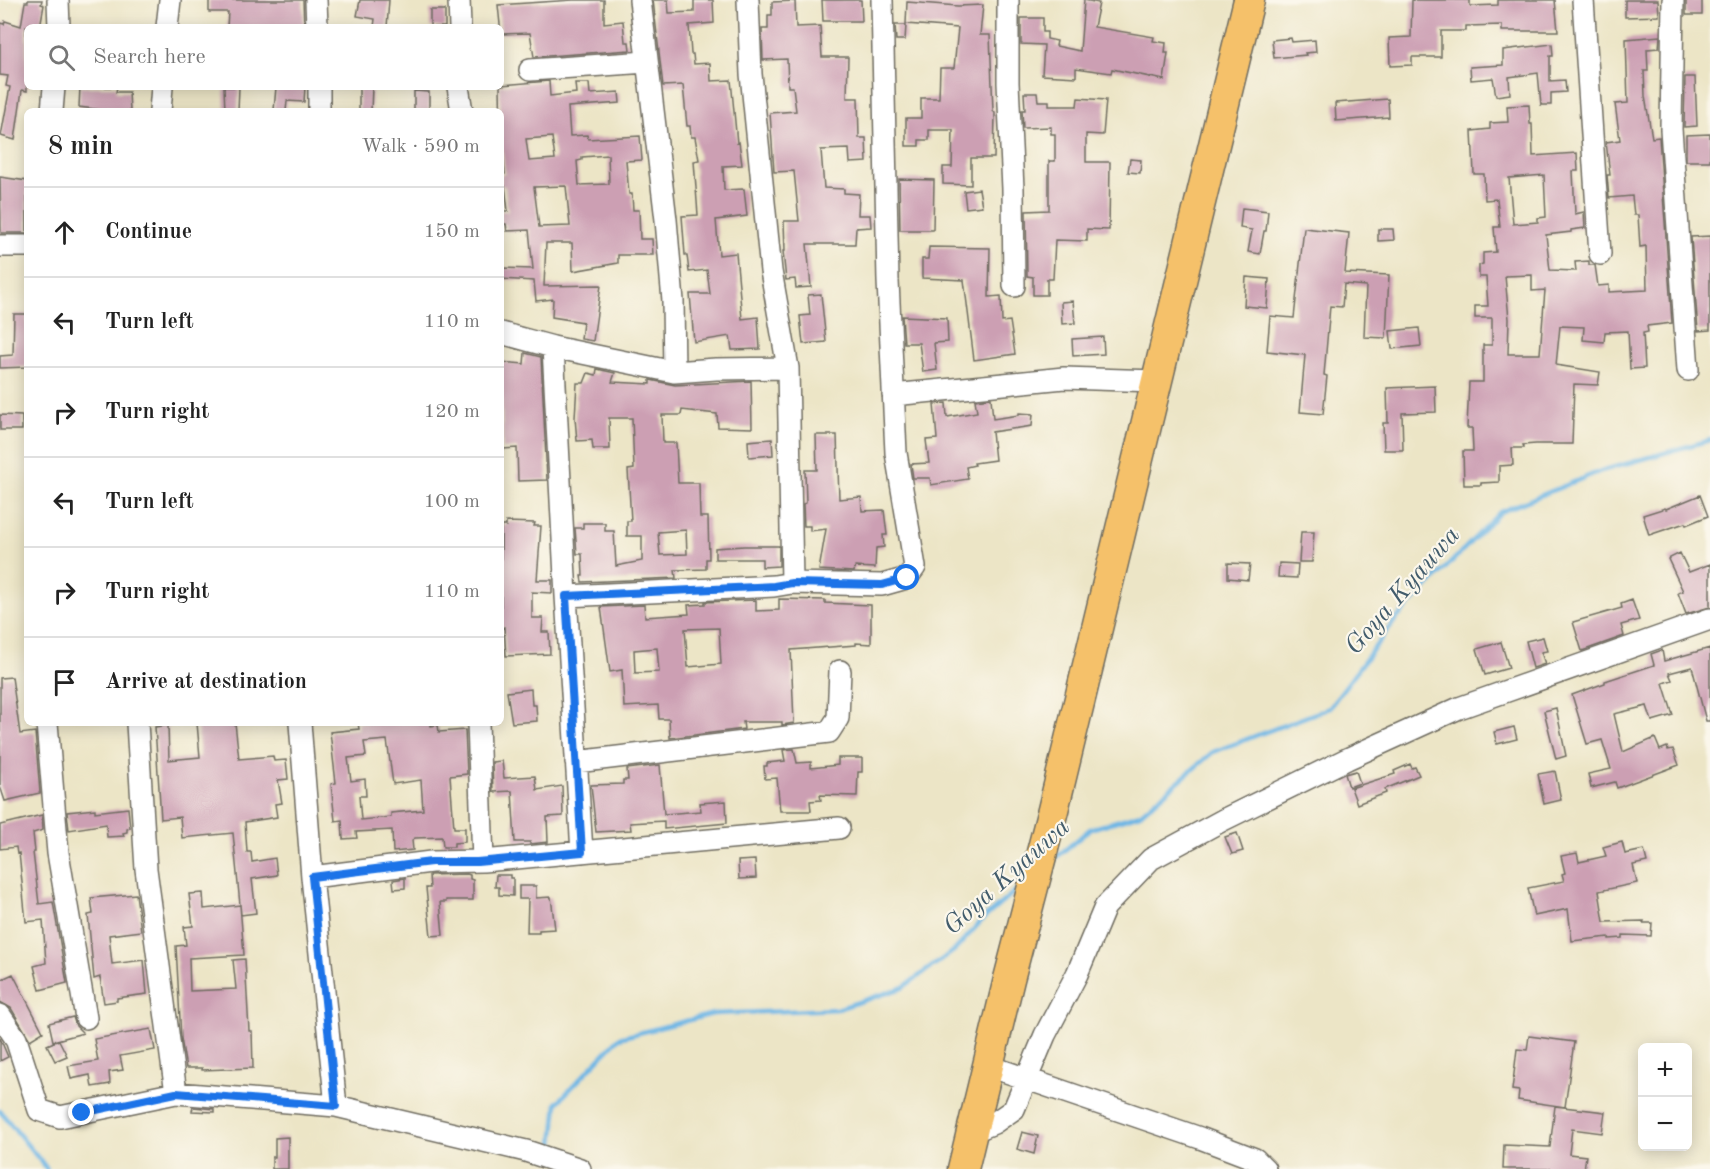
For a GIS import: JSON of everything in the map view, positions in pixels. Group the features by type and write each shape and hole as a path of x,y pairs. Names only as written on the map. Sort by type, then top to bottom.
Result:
{"highway":[{"path":"963,1169 1053,810 1249,0"}],"street":[{"path":"58,0 59,24"},
{"path":"167,24 170,0"},
{"path":"316,0 317,24"},
{"path":"459,0 460,24"},
{"path":"640,0 667,231 673,301 674,372"},
{"path":"748,0 751,74 771,271 789,368 792,583"},
{"path":"566,596 774,586 792,583 882,585 907,578 915,567 896,453 888,281 882,0"},
{"path":"1583,0 1600,254"},
{"path":"1673,0 1671,129 1688,370"},
{"path":"1003,1 1013,189 1014,286"},
{"path":"531,70 647,62"},
{"path":"52,108 54,90"},
{"path":"160,108 162,90"},
{"path":"319,90 319,108"},
{"path":"458,90 462,108"},
{"path":"0,246 24,246"},
{"path":"504,334 553,347 674,372 789,368"},
{"path":"553,347 582,852"},
{"path":"893,395 1064,378 1156,381"},
{"path":"972,1132 994,1123 1014,1109 1045,1035 1077,974 1105,907 1151,859 1223,820 1336,764 1459,708 1710,619"},
{"path":"576,762 829,732 838,718 840,671"},
{"path":"47,726 58,853 77,977 86,1018"},
{"path":"137,726 146,869 176,1093"},
{"path":"300,726 312,877 336,1106"},
{"path":"478,726 483,861"},
{"path":"312,877 431,862 483,861 839,828"},
{"path":"0,1015 16,1039 39,1110 60,1117 176,1093 336,1106 526,1150 580,1169"},
{"path":"989,1066 1255,1159 1265,1169"}],"building":[{"path":"28,0 42,0 41,4 44,5 41,24 24,24 24,90 27,91 22,90 15,140 1,136 10,87 6,86 8,76 0,75 0,23 4,24 5,21 21,26 25,2"},
{"path":"209,0 303,0 304,24 227,24 228,12 209,12"},
{"path":"360,0 389,0 387,24 374,24 375,19 357,16"},
{"path":"604,0 604,23 623,21 625,42 629,42 630,50 534,57 530,33 504,34 504,24 500,24 498,5"},
{"path":"653,0 668,0 669,13 694,12 694,0 713,0 714,23 689,25 691,54 693,54 694,64 710,63 711,81 731,80 737,143 739,142 742,165 723,166 724,190 744,189 747,216 716,220 719,255 736,253 742,319 758,317 760,349 732,350 730,336 694,342 690,294 710,294 707,270 689,272 687,255 685,255 682,216 698,215 694,161 699,160 695,137 691,137 690,126 687,126 683,85 663,86"},
{"path":"822,0 861,0 862,21 823,21"},
{"path":"1084,0 1099,3 1094,27 1154,37 1153,41 1166,43 1165,53 1168,53 1164,80 1112,69 1111,73 1076,68 1076,77 1042,75 1044,45 1021,44 1021,18 1043,18 1043,32 1047,32 1047,39 1057,41 1056,46 1080,51"},
{"path":"1412,0 1470,0 1470,6 1498,5 1498,0 1555,0 1558,31 1502,31 1502,25 1466,26 1466,31 1441,31 1441,57 1412,57 1412,65 1390,66 1389,38 1411,37"},
{"path":"1625,0 1658,0 1659,16 1625,17"},
{"path":"1686,0 1702,0 1702,15 1686,15"},
{"path":"795,1 796,27 820,26 822,57 848,57 847,98 858,98 859,138 866,138 867,162 850,163 849,149 821,150 824,188 844,189 844,193 859,194 858,215 870,215 871,227 856,228 855,244 807,244 811,287 796,288 795,279 786,280 783,251 785,251 784,221 799,221 794,171 774,172 770,113 796,111 793,87 788,87 787,59 763,60 762,29 768,29 768,15 772,15 772,2"},
{"path":"907,2 958,6 983,5 980,35 990,35 993,111 995,113 994,158 971,158 971,185 943,184 943,167 952,167 953,130 929,130 929,140 919,140 919,146 906,146 906,118 921,118 921,98 939,98 940,68 954,68 958,28 906,24"},
{"path":"430,10 445,10 445,24 430,24"},
{"path":"895,25 906,25 905,40 896,40"},
{"path":"1660,36 1659,48 1647,49 1648,71 1644,71 1645,96 1652,138 1659,137 1672,323 1647,326 1648,332 1643,333 1645,368 1630,369 1628,331 1605,332 1604,342 1583,340 1584,327 1560,326 1556,365 1600,372 1598,385 1574,384 1572,444 1536,444 1523,445 1524,448 1512,448 1513,465 1499,466 1499,482 1464,485 1463,451 1473,451 1472,428 1467,428 1469,382 1483,382 1483,345 1492,345 1492,318 1475,318 1475,306 1488,306 1486,277 1479,277 1479,265 1483,264 1483,253 1496,252 1494,227 1500,227 1497,199 1485,200 1484,174 1474,174 1472,131 1490,129 1490,123 1508,122 1507,106 1529,105 1533,156 1577,153 1578,171 1573,171 1575,214 1584,212 1585,228 1546,235 1550,270 1576,271 1575,262 1589,261 1589,265 1595,265 1598,286 1609,285 1609,292 1647,290 1646,246 1640,247 1638,215 1634,215 1632,196 1609,198 1607,175 1610,175 1606,142 1620,140 1615,104 1628,103 1626,39","holes":["1544,175 1546,217 1538,218 1538,222 1513,224 1509,178","1532,275 1532,291 1545,290 1540,354 1508,354 1509,319 1505,276"]},
{"path":"1291,38 1292,42 1315,40 1316,52 1274,58 1272,40"},
{"path":"1552,44 1550,81 1565,80 1566,92 1551,93 1551,105 1541,105 1538,73 1509,77 1510,94 1496,96 1493,78 1471,80 1470,67 1503,65 1503,50"},
{"path":"1685,77 1695,77 1697,126 1684,127"},
{"path":"549,81 550,96 576,93 575,83 589,83 590,94 619,92 620,103 568,107 570,136 587,135 588,139 640,136 642,160 626,161 629,194 632,194 633,210 639,210 640,239 652,239 653,255 618,255 618,263 573,271 572,243 546,243 544,286 601,285 593,341 581,339 583,322 552,317 553,299 536,301 534,281 504,279 504,268 533,269 529,230 507,231 506,224 504,224 504,211 508,211 504,186 504,108 500,108 500,90 504,90 504,85","holes":["552,137 555,159 529,161 526,139","608,155 609,184 579,185 577,161 582,160 582,157","566,186 570,226 539,227 534,187"]},
{"path":"80,90 129,92 130,108 79,107"},
{"path":"224,90 239,90 238,108 225,108"},
{"path":"276,90 305,90 304,102 287,101 286,108 274,108"},
{"path":"359,90 372,90 371,108 359,108"},
{"path":"414,91 429,92 429,108 414,108"},
{"path":"1024,93 1037,93 1038,101 1049,101 1049,106 1077,106 1078,98 1106,100 1103,135 1086,134 1086,162 1110,162 1109,230 1087,229 1087,241 1055,240 1053,279 1047,279 1047,295 1033,295 1033,277 1027,276 1026,211 1049,210 1049,161 1055,161 1055,134 1051,134 1051,127 1023,128"},
{"path":"1388,99 1389,117 1336,121 1335,103"},
{"path":"1710,134 1710,161 1686,161 1686,135"},
{"path":"1130,159 1141,160 1140,173 1128,172"},
{"path":"0,177 24,181 24,233 1,233"},
{"path":"899,179 934,180 933,230 900,230"},
{"path":"979,189 982,206 966,208 964,191"},
{"path":"1242,208 1268,211 1260,254 1248,252 1252,230 1240,228"},
{"path":"1304,228 1349,233 1345,273 1389,275 1386,338 1364,337 1366,286 1344,284 1342,307 1330,306 1323,414 1300,412 1305,355 1267,351 1270,316 1294,318"},
{"path":"1378,229 1393,229 1394,240 1378,241"},
{"path":"1710,236 1710,330 1698,331 1691,237"},
{"path":"929,247 990,248 989,297 1001,296 1002,322 1010,321 1015,354 974,360 964,280 922,278 922,259 928,259"},
{"path":"1246,277 1269,279 1267,308 1244,306"},
{"path":"821,294 826,342 803,344 800,316 810,315 808,295"},
{"path":"1073,301 1075,323 1062,324 1061,302"},
{"path":"14,314 24,314 24,367 0,368 0,356 13,355"},
{"path":"902,316 947,318 948,342 934,343 937,370 923,372 919,343 904,343"},
{"path":"1419,328 1421,346 1392,349 1390,331"},
{"path":"1103,337 1104,354 1073,356 1072,339"},
{"path":"525,353 541,357 547,480 518,481 517,448 504,449 504,362 524,364"},
{"path":"597,369 615,373 612,382 650,384 650,380 675,385 751,381 752,428 718,427 717,414 682,410 681,415 662,415 663,443 676,443 678,483 699,483 700,517 708,517 709,559 706,559 706,569 675,570 676,578 582,582 582,554 577,554 575,528 583,528 583,523 605,523 605,531 614,531 616,566 642,561 642,536 627,536 627,521 631,521 628,470 634,469 632,418 609,418 610,449 593,449 592,440 577,441 575,418 577,383 584,383 588,373 596,375","holes":["686,530 687,554 660,555 658,532"]},
{"path":"1435,386 1436,412 1402,413 1403,450 1384,450 1383,423 1388,423 1387,388"},
{"path":"991,398 993,419 1019,415 1019,413 1033,414 1032,426 992,432 995,460 974,463 975,465 966,467 968,479 931,485 930,478 913,478 911,464 929,463 926,440 937,439 934,404 946,403 947,417 977,412 975,400"},
{"path":"0,415 22,416 22,430 0,430"},
{"path":"816,435 837,435 839,499 861,497 862,511 884,510 887,535 883,535 884,547 876,548 875,568 855,567 854,572 819,570 826,529 810,531 810,526 804,526 803,504 806,503 805,470 817,470"},
{"path":"772,439 773,455 749,457 748,441"},
{"path":"1700,495 1708,516 1686,525 1685,523 1649,535 1643,515 1666,509"},
{"path":"506,522 535,523 534,526 541,526 537,580 552,580 552,593 532,592 532,618 543,618 542,632 549,632 550,654 506,656 504,526"},
{"path":"1301,532 1314,532 1312,562 1299,562"},
{"path":"779,546 779,566 762,567 762,559 715,559 715,548"},
{"path":"1680,553 1689,572 1710,564 1710,607 1686,614 1678,593 1683,591 1668,559"},
{"path":"1228,563 1250,564 1248,580 1228,578"},
{"path":"1279,563 1298,564 1297,578 1278,577"},
{"path":"779,599 825,600 825,603 871,605 871,644 856,643 856,645 791,650 794,723 782,725 782,722 743,722 744,729 670,738 669,719 659,719 658,705 624,707 622,670 610,672 601,607 644,605 645,617 689,614 688,605 705,604 705,602 756,600 756,611 779,610","holes":["719,628 721,664 688,667 685,629","657,648 659,672 635,673 634,650"]},
{"path":"1632,600 1639,620 1621,625 1624,636 1582,651 1573,622 1622,608 1621,604"},
{"path":"1543,637 1547,651 1541,652 1545,664 1533,668 1526,641"},
{"path":"1501,642 1509,668 1485,675 1477,649"},
{"path":"1710,648 1710,721 1706,721 1692,667 1669,673 1672,680 1663,683 1673,715 1652,721 1647,706 1614,714 1623,752 1655,738 1660,750 1667,747 1668,750 1673,749 1679,765 1617,788 1615,782 1591,788 1588,774 1611,769 1602,740 1587,744 1572,695 1605,683 1605,681 1654,665 1651,654 1662,650 1664,661"},
{"path":"12,677 20,734 35,732 40,793 5,801 0,786 0,678"},
{"path":"531,689 532,705 536,705 537,721 512,723 507,692"},
{"path":"1556,708 1566,756 1556,759 1544,711"},
{"path":"168,726 169,760 200,757 197,726 235,726 239,759 273,756 274,761 286,760 288,779 278,780 282,803 275,804 277,817 245,822 247,852 251,852 252,862 275,858 277,875 252,879 256,913 241,915 233,833 182,838 180,817 161,819 155,727"},
{"path":"358,726 438,726 439,732 465,730 467,774 450,776 454,828 465,828 465,842 454,843 454,847 443,847 442,837 415,838 412,840 413,850 393,852 392,830 356,832 357,838 343,839 342,820 335,821 331,784 336,783 330,732 359,729","holes":["387,740 393,784 421,780 423,810 391,813 391,817 361,820 359,796 366,796 365,779 351,781 348,758 366,756 364,742"]},
{"path":"1514,727 1517,739 1497,744 1494,732"},
{"path":"794,749 797,763 811,762 811,768 838,765 838,758 862,758 862,772 858,772 857,796 820,795 821,800 810,801 811,811 780,811 777,778 765,779 764,766 767,766 767,763 785,761 783,750"},
{"path":"502,761 504,778 535,776 537,790 562,786 563,816 547,817 548,842 530,844 530,842 515,842 512,791 493,792 492,762"},
{"path":"1410,764 1412,768 1415,767 1419,775 1385,789 1386,793 1357,804 1351,788 1395,774 1394,771"},
{"path":"660,765 664,814 701,811 700,803 726,801 727,823 664,829 664,821 630,823 631,830 596,832 591,785 623,784 623,780 628,780 627,769"},
{"path":"1356,771 1360,783 1349,787 1345,774"},
{"path":"1555,771 1561,800 1544,804 1538,774"},
{"path":"128,808 130,828 123,833 124,836 107,837 106,824 69,830 67,812 95,809 95,812"},
{"path":"42,815 43,830 33,833 39,904 53,902 67,983 40,990 34,966 46,963 43,920 26,922 19,853 17,854 16,847 0,849 0,825"},
{"path":"1237,833 1243,851 1232,854 1225,837"},
{"path":"1622,842 1625,854 1644,850 1647,862 1633,865 1637,883 1599,891 1604,922 1644,921 1643,923 1652,923 1651,936 1623,935 1623,938 1609,939 1609,937 1572,941 1568,909 1534,916 1528,888 1564,881 1562,874 1565,873 1561,856 1577,853 1579,862 1606,856 1603,847"},
{"path":"755,860 756,878 739,879 738,861"},
{"path":"467,874 473,880 473,900 440,902 443,935 431,936 426,888 430,888 429,875"},
{"path":"496,875 510,875 510,878 513,878 513,896 499,895 499,887 495,887"},
{"path":"405,878 405,888 394,889 393,880"},
{"path":"519,886 536,886 536,898 551,897 555,929 527,933 528,899 519,899"},
{"path":"203,893 204,909 240,905 244,955 189,958 190,991 236,989 233,960 245,959 253,1068 202,1070 202,1068 186,1068 181,1038 176,946 186,945 184,927 193,926 189,894"},
{"path":"136,894 141,931 109,935 112,964 144,960 147,994 117,998 117,1001 104,1003 100,977 94,979 88,915 93,914 91,898"},
{"path":"13,974 43,1032 30,1040 11,1008 0,1002 0,980"},
{"path":"73,1017 76,1026 83,1033 53,1041 49,1023"},
{"path":"151,1029 155,1050 120,1056 123,1070 109,1072 110,1084 92,1087 90,1075 71,1079 68,1066 98,1061 94,1039"},
{"path":"1529,1036 1574,1042 1565,1107 1518,1100 1519,1091 1512,1090 1517,1049 1527,1050"},
{"path":"0,1038 8,1057 0,1061"},
{"path":"59,1040 67,1056 55,1061 47,1045"},
{"path":"1555,1106 1605,1112 1602,1133 1572,1129 1569,1154 1586,1156 1584,1169 1503,1169 1504,1145 1550,1147"},
{"path":"193,1107 214,1109 214,1112 192,1111"},
{"path":"1022,1132 1038,1136 1034,1154 1017,1149"},
{"path":"288,1137 288,1169 272,1169 272,1157 275,1157 275,1138"}],"waterway":[{"name":"Goya Kyauwa","path":"1053,860 1090,829 1140,814 1213,752 1329,708 1396,619 1500,512 1601,471 1710,440"},
{"name":"Goya Kyauwa","path":"552,1155 557,1103 619,1038 713,1014 837,1009 902,988 955,950 983,919 1021,886"},
{"name":"Goya Kyauwa","path":"0,1111 47,1169"}],"route":[{"path":"82,1113 176,1093 336,1106 312,877 431,862 477,862 582,852 566,596 774,586 792,583 882,585 907,578"}]}
